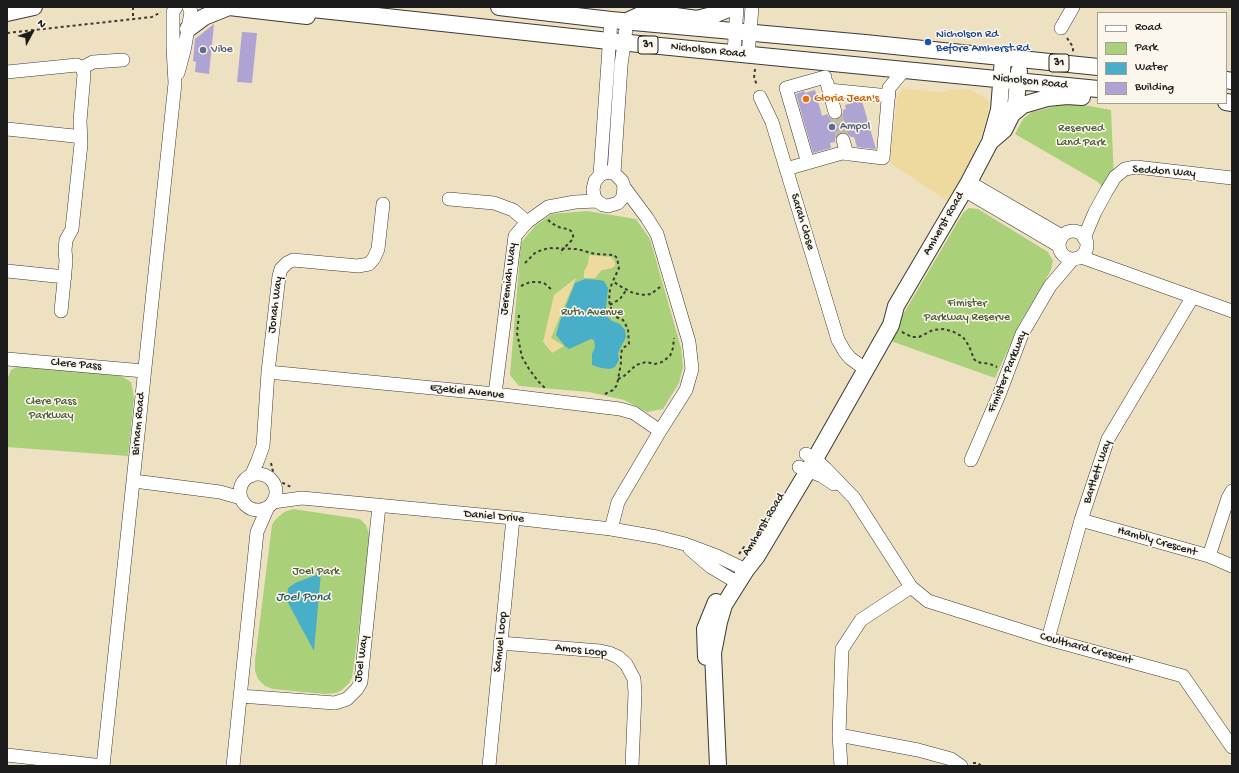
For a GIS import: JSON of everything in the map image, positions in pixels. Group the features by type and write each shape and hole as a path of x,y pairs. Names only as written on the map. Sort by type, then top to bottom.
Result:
{"main road":[{"path":"7,13 34,7"},
{"name":"Nicholson Road","path":"294,7 617,42 823,69 904,70 1097,89"},
{"name":"Nicholson Road","path":"498,7 611,20 865,43 1097,67"},
{"path":"627,21 647,12 697,19 716,14 733,7"},
{"path":"188,29 204,17 229,8 397,25 413,20"},
{"name":"Amherst Road","path":"710,766 705,629 716,603 807,462 861,366 884,319 896,306 990,142 999,110 1003,58"},
{"name":"Amherst Road","path":"990,142 1004,130 1016,104 1019,59"},
{"path":"1012,114 1023,105 1047,98 1067,96 1097,98"},
{"name":"Amherst Road","path":"718,766 713,653 724,605 740,568"}],"street":[{"name":"Birnam Road","path":"103,766 175,83 173,12 176,7"},
{"name":"Birnam Road","path":"175,83 184,51 191,12 189,7"},
{"path":"737,7 743,33 746,58"},
{"path":"743,33 752,7"},
{"path":"1061,28 1073,7"},
{"path":"611,20 621,65 614,173"},
{"path":"600,175 617,42 627,21"},
{"path":"82,68 93,62 123,60"},
{"path":"7,72 77,65 82,68 84,74 80,121 81,144 72,229 66,240 65,277 61,311"},
{"path":"808,163 786,88 823,69 835,112"},
{"path":"786,169 842,153 883,158 889,88 904,70"},
{"path":"828,90 889,96"},
{"name":"Sarah Close","path":"760,97 772,122 838,340 845,352 861,366"},
{"path":"7,129 80,135"},
{"path":"843,140 847,154"},
{"name":"Seddon Way","path":"1073,246 1115,177 1124,170 1136,167 1232,178"},
{"path":"611,529 618,502 686,390 692,368 690,342 657,234 624,187 622,181 614,173 608,172 600,175 595,181 592,189 597,201 608,206 618,203 623,197 624,187"},
{"path":"966,186 1117,269 1232,312"},
{"name":"Jeremiah Way","path":"575,202 592,189"},
{"path":"449,199 494,203 513,210 527,222"},
{"name":"Jeremiah Way","path":"495,394 515,236 527,222 548,207 575,202 597,201"},
{"path":"618,203 642,212"},
{"name":"Jonah Way","path":"272,481 263,446 268,372 281,269 286,263 293,260 358,266 369,264 374,258 378,249 383,204"},
{"name":"Fimister Parkway","path":"971,460 1022,334 1073,246"},
{"path":"7,271 65,277"},
{"name":"Bartlett Way","path":"1048,639 1081,520 1108,439 1192,298"},
{"name":"Clere Pass","path":"7,359 144,371"},
{"name":"Ezekiel Avenue","path":"268,372 495,394 620,409 634,413 660,431"},
{"name":"Jonah Way","path":"251,476 263,446"},
{"name":"Coulthard Crescent","path":"807,462 826,469 844,490 854,498 911,587 928,601 1048,639 1183,676 1232,747"},
{"name":"Daniel Drive","path":"220,492 241,485 251,476 258,474 299,494 378,506 513,518 611,529 658,537 684,544 711,567 740,568"},
{"name":"Daniel Drive","path":"134,481 220,492 245,503 255,510 262,510 270,505 299,494"},
{"path":"233,766 257,532 275,496 276,490 272,481"},
{"path":"241,485 240,492 257,532"},
{"path":"1208,556 1228,498 1232,492"},
{"name":"Joel Way","path":"240,696 335,703 347,699 357,689 361,682 378,506"},
{"name":"Samuel Loop","path":"489,766 513,518"},
{"name":"Hambly Crescent","path":"1081,520 1208,556 1232,566"},
{"path":"841,766 839,735 842,649 861,620 911,587"},
{"name":"Amos Loop","path":"500,643 600,651 618,657 626,664 634,679 632,766"},
{"path":"839,735 918,750 965,764"},
{"path":"7,755 103,766"}],"path":[{"path":"133,7 133,20"},
{"path":"7,33 133,20 152,17 160,12"},
{"path":"1061,28 1073,47 1074,55"},
{"path":"746,58 757,84 760,97"},
{"path":"542,211 552,224 571,231 574,235 573,239 563,248 561,254"},
{"path":"523,269 525,262 536,252 549,248 577,249 596,254 614,255 617,258 619,268 610,289 609,300 614,316 623,320 628,329 629,344 623,348 621,353 622,357 617,385 613,390 606,394 602,394"},
{"path":"521,289 522,280"},
{"path":"613,281 633,293 645,295 651,294 660,287"},
{"path":"521,286 530,282 538,282 544,283 552,290"},
{"path":"610,305 620,299 627,289"},
{"path":"519,311 517,333 522,357 538,381 547,389"},
{"path":"900,331 912,337 919,337 933,330 944,329 954,332 963,337 977,362 990,364 1008,371"},
{"path":"618,379 623,377 636,365 646,362 654,364 662,362 670,356 673,348 673,332"},
{"path":"266,462 270,462 274,476 299,494"},
{"path":"965,764 978,763 981,766"}],"green space":[{"name":"Reserved Land Park","path":"1064,104 1111,110 1114,179 1106,192 1098,182 1015,134 1023,119 1032,112"},
{"name":"Fimister Parkway Reserve","path":"969,208 978,209 1048,252 1053,261 1051,270 1020,323 995,378 888,340 963,213"},
{"name":"Ruth Avenue","path":"587,211 636,219 650,239 681,348 683,367 679,383 663,409 647,412 624,400 589,392 519,386 510,375 521,243 535,226 552,214"},
{"name":"Clere Pass Parkway","path":"20,365 121,376 131,382 134,398 128,456 7,447 7,380 11,370"},
{"name":"Joel Park","path":"293,509 360,519 366,525 369,534 370,545 352,678 342,690 336,693 325,694 273,689 265,686 258,679 255,671 255,660 272,525 284,512"}],"sand":[{"path":"902,89 943,92 969,89 981,95 989,102 989,110 977,149 949,202 890,163 897,98"},
{"path":"589,255 611,257 615,262 615,266 602,270 595,278 584,278 584,271 588,264"},
{"path":"576,278 551,338 564,346 552,353 543,342 554,295"}],"water":[{"path":"585,279 604,281 608,288 606,309 608,317 612,321 620,324 625,330 626,337 618,353 619,360 615,367 610,369 592,365 592,354 595,347 594,340 591,339 569,349 556,335 575,283"},
{"name":"Joel Pond","path":"321,573 314,651 287,601 288,588 295,583"}],"building":[{"name":"Vibe","path":"214,24 209,74 195,72 196,62 193,61 195,39"},
{"path":"242,32 257,33 252,83 237,82"},
{"path":"815,90 822,116 827,114 833,120 837,120 841,117 843,110 846,109 845,105 862,101 876,149 857,147 854,137 851,137 845,132 841,132 835,138 835,142 830,143 831,148 813,153 796,94 804,91 805,93"}],"tunnel":[{"path":"835,112 843,140"}],"place":[{"name":"Nicholson Rd Before Amherst Rd","path":"928,42"},
{"name":"Vibe","path":"203,50"},
{"name":"Gloria Jean's","path":"806,99"},
{"name":"Ampol","path":"832,127"}]}
